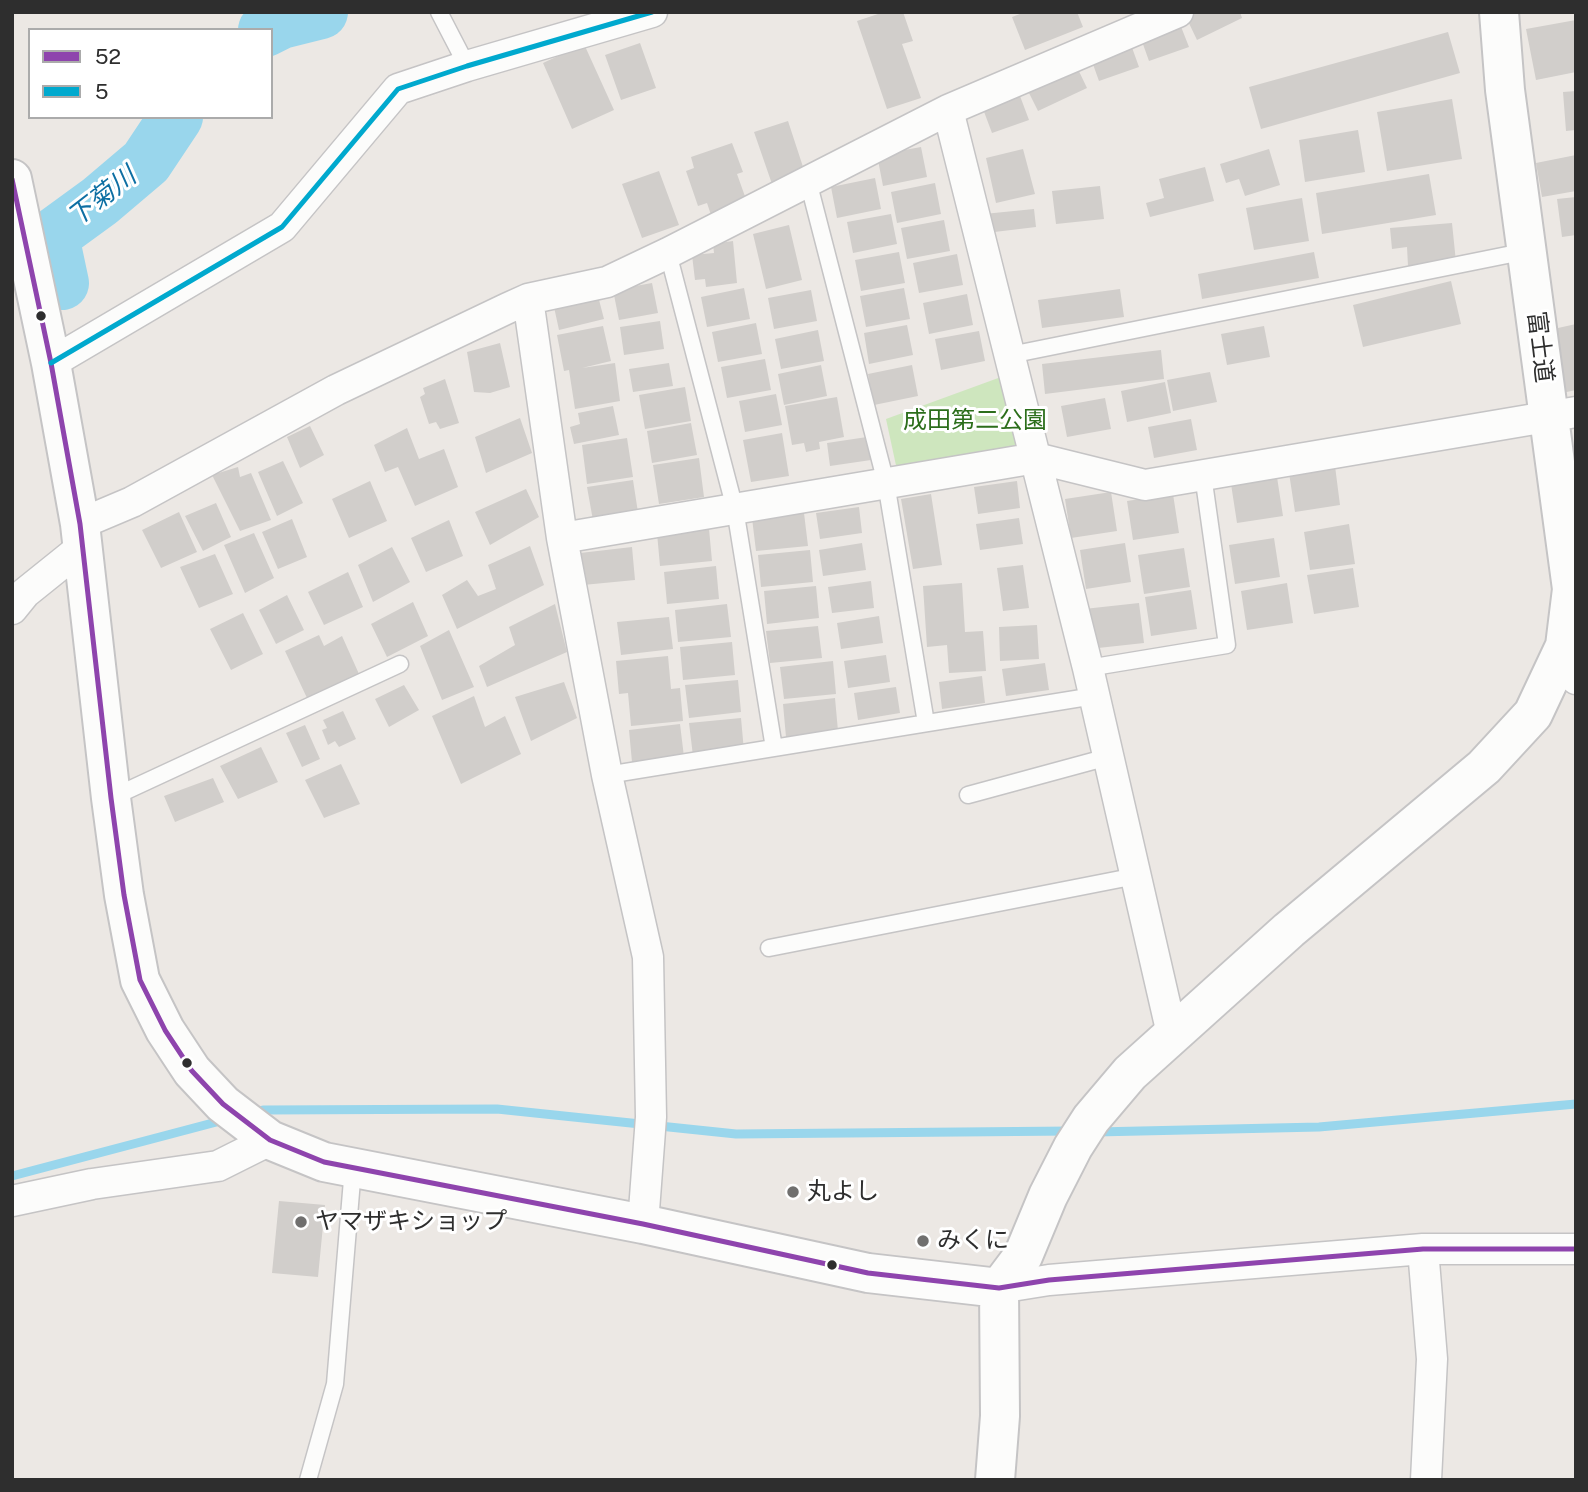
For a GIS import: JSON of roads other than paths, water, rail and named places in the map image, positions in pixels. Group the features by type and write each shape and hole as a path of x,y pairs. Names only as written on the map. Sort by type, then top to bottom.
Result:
{"main road":[{"name":"富士道","path":"999,1288 1023,1256 1048,1196 1082,1133 1130,1073 1289,930 1484,767 1534,714 1571,663 1572,589 1562,414 1527,251 1505,90 1499,12"},
{"path":"12,179 51,363 80,536 124,895 140,980 165,1030 192,1071 223,1104 270,1140 324,1162 643,1224 868,1273 999,1288 1000,1416 995,1480"}],"street":[{"path":"51,363 282,228 398,89 652,12"},
{"path":"12,609 80,536 132,502 336,390 528,299 607,282 948,110 1168,14"},
{"path":"948,110 1091,682 1172,1034"},
{"path":"528,299 562,538 607,775 648,957 651,1125 643,1224"},
{"path":"562,538 1036,458 1145,485 1562,414"},
{"path":"12,1201 92,1184 218,1166 270,1140"},
{"path":"999,1288 1049,1280 1423,1249 1576,1248"},
{"path":"1423,1249 1432,1359 1426,1480"}],"lane":[{"path":"439,12 467,66"},
{"path":"808,181 886,483 926,723"},
{"path":"1010,355 1527,251"},
{"path":"668,253 735,509 774,748"},
{"path":"607,775 926,723 1227,645 1203,475"},
{"path":"111,798 400,664"},
{"path":"968,795 1108,757"},
{"path":"769,948 1136,876"},
{"path":"308,1480 335,1384 353,1167"}],"waterway":[{"name":"下菊川","path":"269,28 281,22 321,12"},
{"name":"下菊川","path":"62,283 52,236 100,201 146,162 175,119"},
{"path":"1096,1132 1319,1127 1576,1104"},
{"path":"251,1113 264,1110 497,1109 736,1134 1072,1131"},
{"path":"12,1176 224,1120"}],"place":[{"name":"丸よし","path":"793,1192"},
{"name":"ヤマザキショップ","path":"301,1222"},
{"name":"みくに","path":"923,1241"}],"park label":[{"name":"成田第二公園","path":"975,421"}]}
